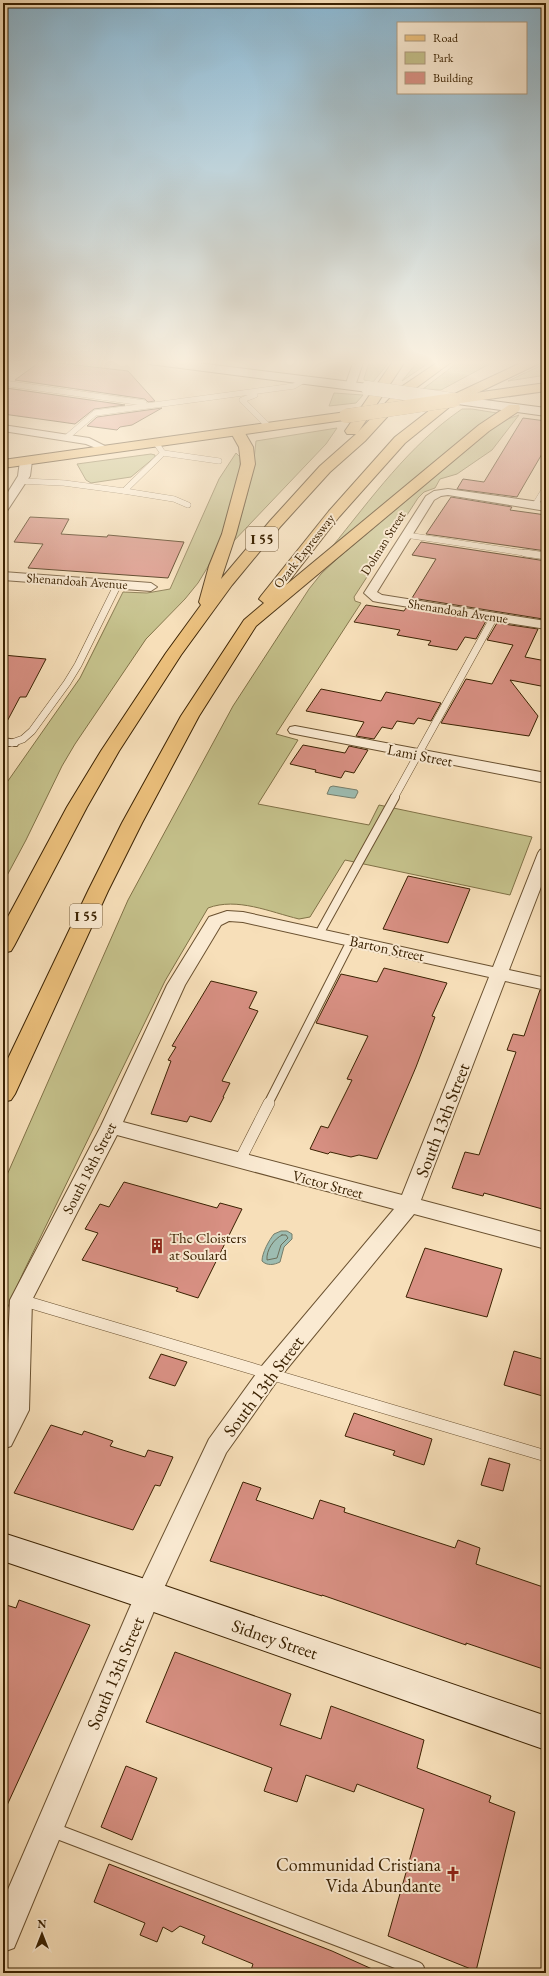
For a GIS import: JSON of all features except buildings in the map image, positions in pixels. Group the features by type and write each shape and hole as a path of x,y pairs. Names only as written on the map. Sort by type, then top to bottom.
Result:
{"main road":[{"path":"3,464 92,452"},
{"path":"204,612 248,464 247,452"},
{"path":"325,469 337,452"},
{"name":"I 55","path":"3,946 77,807 110,751 174,653 204,612 256,547 325,469 344,452"},
{"name":"Ozark Expressway","path":"250,623 306,548 388,452"},
{"path":"250,623 455,452"},
{"name":"I 55","path":"3,1094 98,891 143,802 190,716 250,623"},
{"name":"Sidney Street","path":"3,1547 148,1595 546,1733"}],"street":[{"path":"3,510 7,498 21,481 26,471 26,461"},
{"name":"Dolman Street","path":"370,593 430,498 438,493 448,492 541,506"},
{"name":"Shenandoah Avenue","path":"3,576 152,587"},
{"name":"Shenandoah Avenue","path":"370,593 378,598 546,625"},
{"name":"Lami Street","path":"295,730 546,778"},
{"name":"South 13th Street","path":"3,1937 148,1595 217,1446 269,1374 410,1205 546,853"},
{"name":"Barton Street","path":"227,916 243,917 546,984"},
{"name":"South 18th Street","path":"3,1439 17,1410 21,1300 111,1126 176,985 215,921 227,916"},
{"name":"Victor Street","path":"111,1126 546,1241"}],"lane":[{"path":"124,491 156,452"},
{"path":"179,452 219,461"},
{"path":"21,481 64,483 124,491 174,499 188,505"},
{"path":"541,506 546,486"},
{"path":"406,535 546,556"},
{"path":"8,742 23,740 67,683 78,665 118,584"},
{"path":"319,934 494,616"},
{"path":"240,1160 351,941"},
{"path":"21,1300 546,1456"},
{"path":"50,1829 416,1969 415,1973"}],"green space":[{"path":"255,452 318,452 230,545 240,520 253,468"},
{"path":"412,452 449,452 331,548 376,492"},
{"path":"463,452 489,452 457,474 440,479 435,488 424,492 418,498 354,597 355,601 361,603 276,734 298,740 258,804 369,825 379,805 532,837 510,895 345,860 310,917 299,919 242,905 230,904 208,908 165,981 23,1273 7,1309 3,1368 3,1184 128,900 233,706 309,589 321,574 339,557"},
{"path":"236,453 240,457 240,471 224,530 212,560 198,583 185,599 146,639 75,744 62,766 3,883 3,788 80,678 123,592 147,593 170,589 219,479"},
{"path":"151,454 155,455 155,457 131,477 91,483 86,480 77,464"}],"water":[{"path":"333,786 357,790 358,792 355,798 327,794 330,787"},
{"path":"281,1231 287,1231 292,1234 292,1239 284,1247 280,1262 266,1264 262,1261 266,1247 274,1234"}],"place":[{"name":"The Cloisters at Soulard","path":"157,1246"},
{"name":"Communidad Cristiana Vida Abundante","path":"453,1874"}]}
